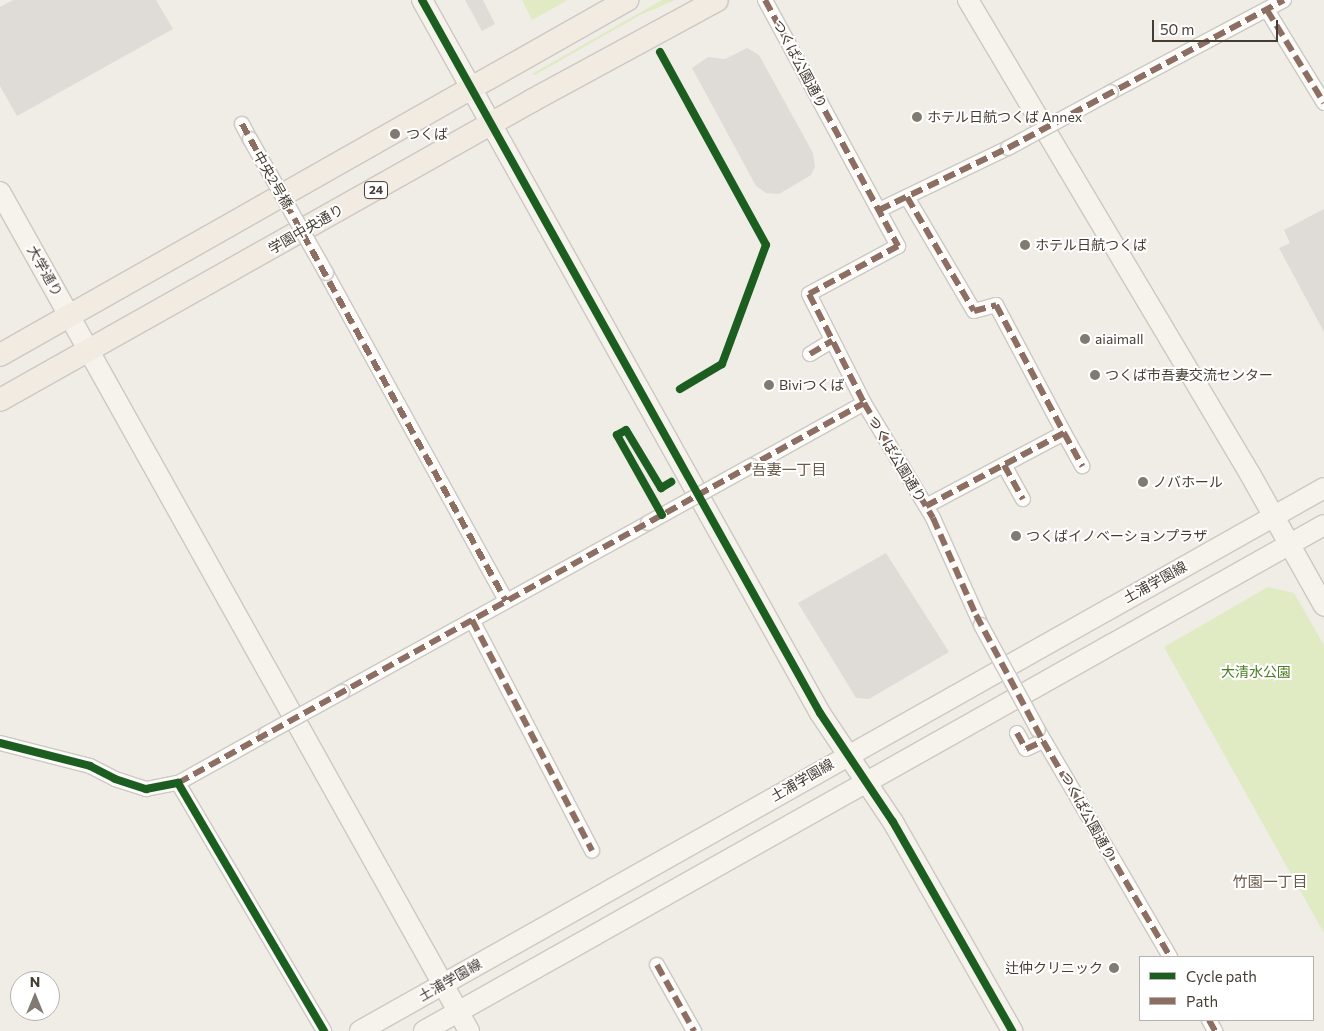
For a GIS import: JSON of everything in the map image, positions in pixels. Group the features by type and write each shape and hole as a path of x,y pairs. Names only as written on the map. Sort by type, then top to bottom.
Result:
{"main road":[{"path":"0,355 627,0"},
{"name":"学園中央通り","path":"0,400 717,0"}],"street":[{"path":"422,0 490,125 820,713 893,822 1012,1031"},
{"path":"968,0 1274,516 1324,606"},
{"path":"879,210 1008,148 1284,0"},
{"name":"つくば公園通り","path":"768,6 898,246 809,294 864,403 926,506 981,626 1040,735 1169,956"},
{"path":"1267,10 1324,103"},
{"name":"中央2号橋","path":"242,124 506,601"},
{"name":"大学通り","path":"0,192 469,1031"},
{"path":"907,197 964,287 974,311 996,305 1082,466"},
{"path":"810,354 832,340"},
{"path":"0,743 90,766 115,779 146,789 178,783 864,403"},
{"path":"926,506 1064,433"},
{"path":"1004,465 1023,499"},
{"name":"土浦学園線","path":"360,1031 1324,488"},
{"path":"424,1031 1324,525"},
{"path":"472,620 592,851"},
{"path":"1017,733 1026,749 1040,735"},
{"path":"178,783 324,1031"},
{"path":"657,965 694,1031"}],"green space":[{"path":"522,0 568,0 532,20"},
{"path":"662,0 675,0 640,15 535,75 532,74"},
{"name":"大清水公園","path":"1268,587 1294,593 1324,645 1324,933 1164,647"}],"shaded area":[{"path":"13,0 156,0 173,29 17,116 0,86 0,7"},
{"path":"465,0 483,0 495,24 482,31"},
{"path":"747,48 759,55 813,153 815,167 811,175 779,194 766,193 756,186 692,68 708,57 725,59"},
{"path":"1324,209 1324,332 1279,248 1290,243 1284,230"},
{"path":"886,553 949,652 869,699 856,698 798,603"}],"marked path":[{"path":"765,0 898,246 809,294 864,403 933,518 976,615 1043,741 1169,956"},
{"path":"879,210 1008,148 1284,0"},
{"path":"1267,10 1324,103"},
{"path":"242,124 506,601"},
{"path":"907,197 974,311 996,305 1064,433"},
{"path":"810,354 832,341"},
{"path":"178,783 864,403"},
{"path":"926,506 1064,433 1082,466"},
{"path":"1004,465 1023,499"},
{"path":"472,620 592,851"},
{"path":"1017,733 1026,749 1043,741"},
{"path":"657,965 694,1031"},
{"path":"1210,1021 1215,1031"}],"cycle path":[{"path":"422,0 820,713 893,822 1012,1031"},
{"path":"660,52 766,245 722,364 680,389"},
{"path":"662,515 617,435 626,430 661,488 671,482"},
{"path":"0,743 90,766 115,779 146,789 178,783 324,1031"}],"place":[{"name":"ホテル日航つくば Annex","path":"917,117"},
{"name":"つくば","path":"395,134"},
{"name":"ホテル日航つくば","path":"1025,245"},
{"name":"aiaimall","path":"1085,339"},
{"name":"つくば市吾妻交流センター","path":"1095,375"},
{"name":"Biviつくば","path":"769,385"},
{"name":"ノバホール","path":"1143,482"},
{"name":"つくばイノベーションプラザ","path":"1016,536"},
{"name":"辻仲クリニック","path":"1114,968"}],"district":[{"name":"吾妻一丁目","path":"789,470"},
{"name":"竹園一丁目","path":"1270,882"}]}
